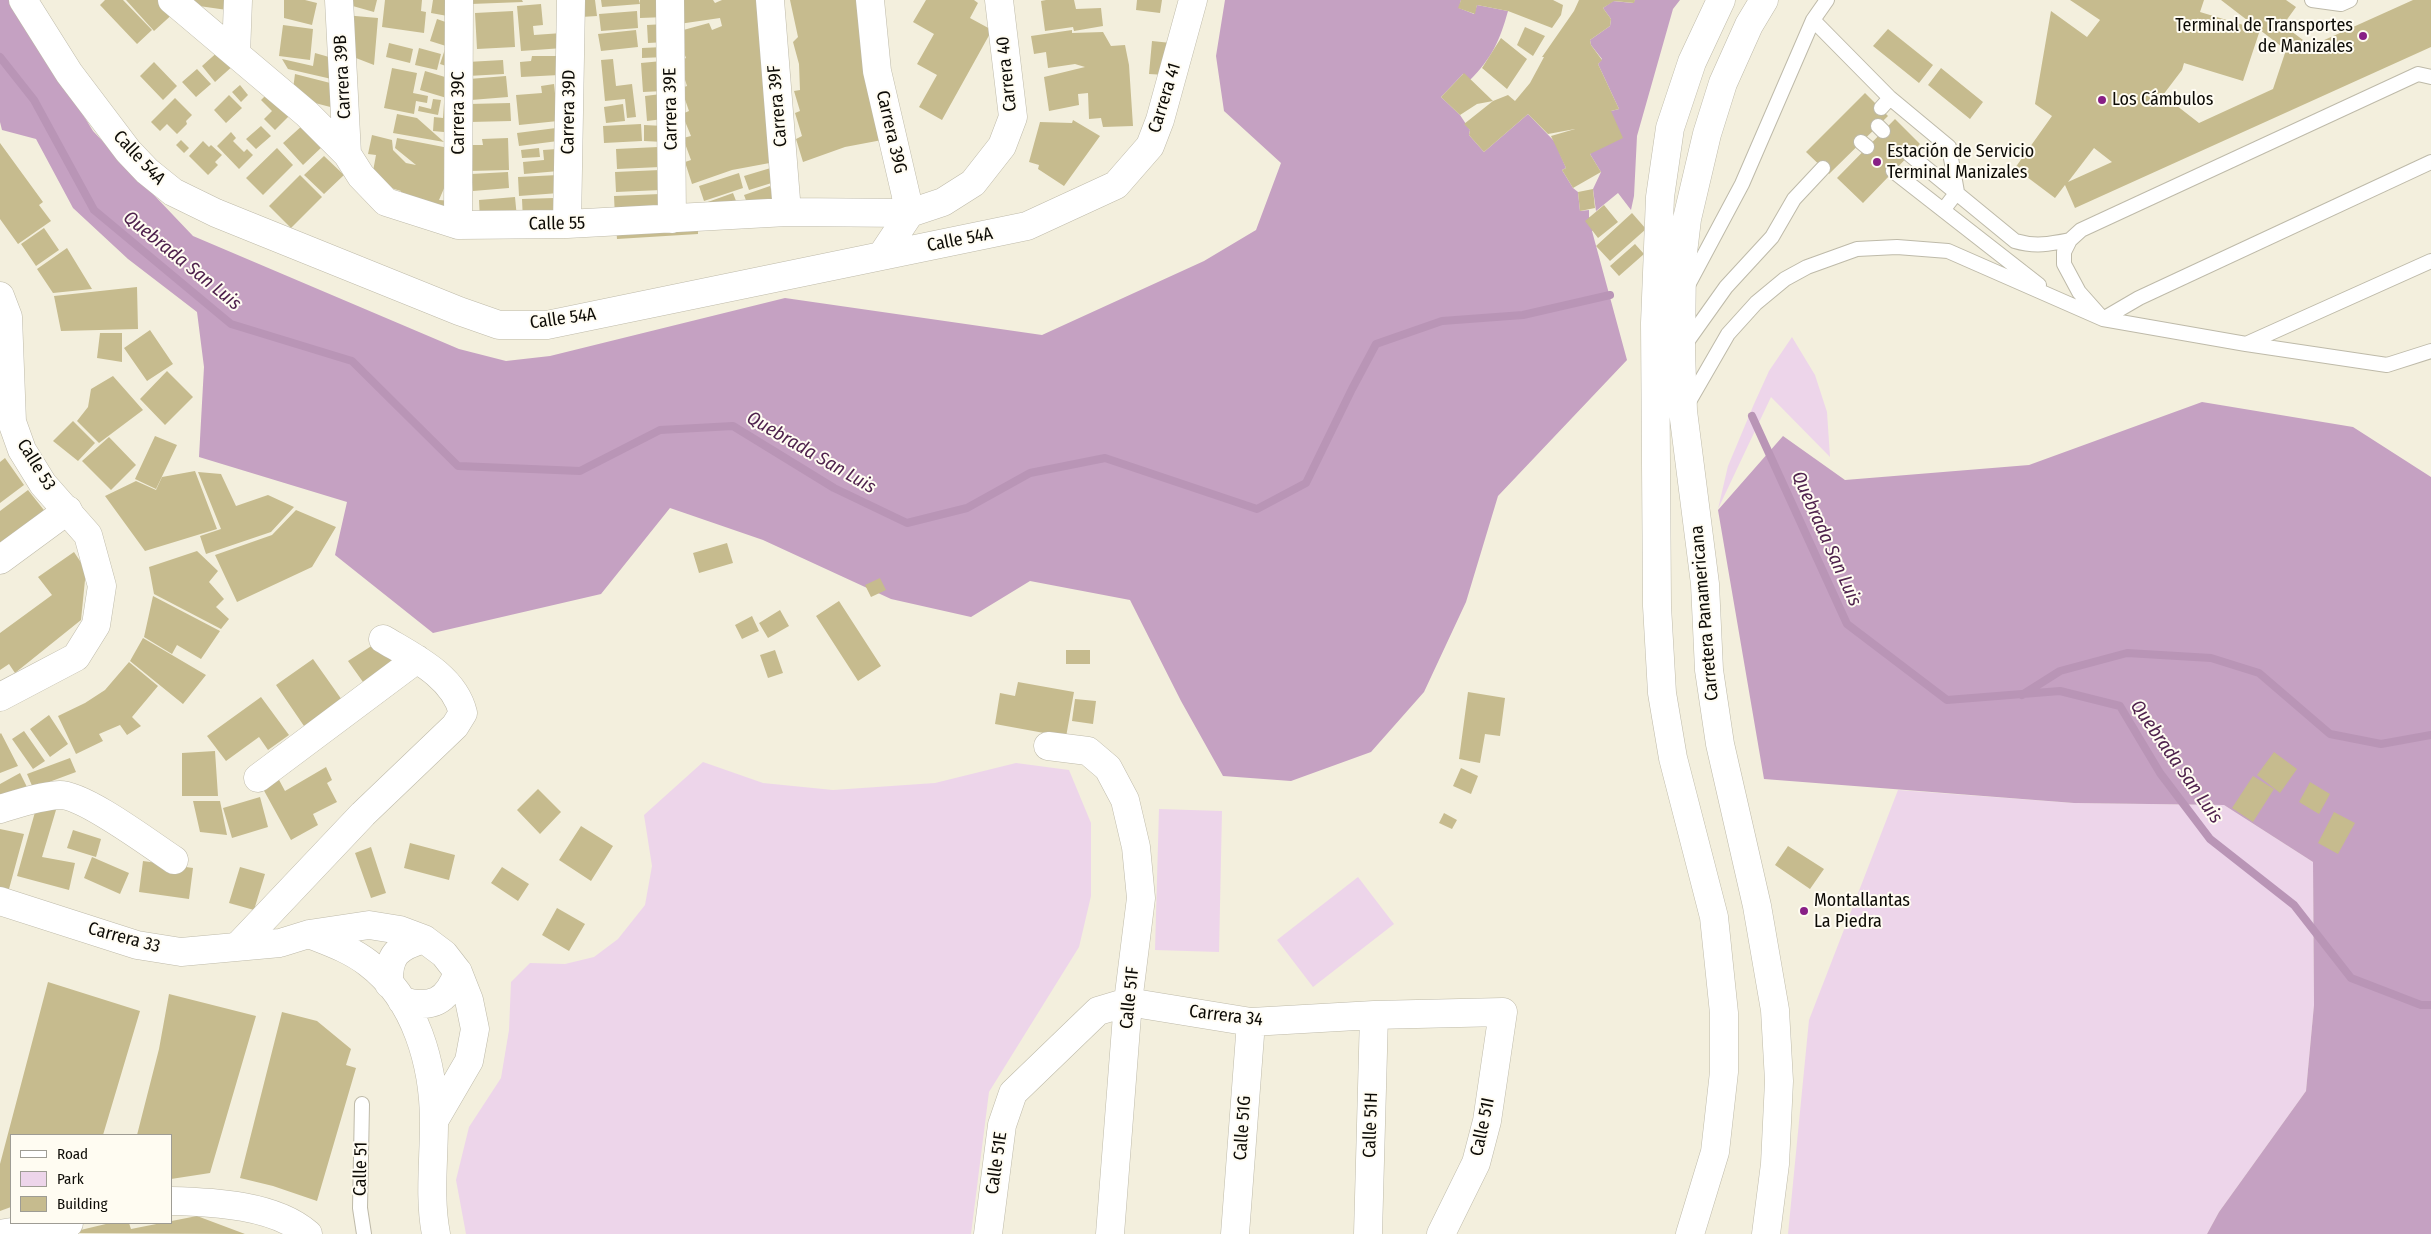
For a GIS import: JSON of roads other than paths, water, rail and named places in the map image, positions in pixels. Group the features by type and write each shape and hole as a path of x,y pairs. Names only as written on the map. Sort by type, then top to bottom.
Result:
{"main road":[{"name":"Calle 54A","path":"23,0 69,73 128,151 147,171 173,192 216,213 423,298 498,325 547,325 1027,226 1116,185"},
{"name":"Calle 55","path":"172,0 307,114 347,154 361,176 386,202 458,225 567,224 786,212 910,213 943,202 973,183 1002,146"},
{"path":"236,54 238,0"},
{"name":"Carrera 39B","path":"338,0 347,154"},
{"name":"Carrera 39C","path":"458,225 459,0"},
{"name":"Carrera 39D","path":"567,224 571,0"},
{"name":"Carrera 39E","path":"670,0 672,219"},
{"name":"Carrera 39F","path":"770,0 786,212"},
{"name":"Carrera 39G","path":"870,0 876,71 910,213"},
{"name":"Carrera 40","path":"999,0 1013,117 1002,146"},
{"name":"Carrera 41","path":"1116,185 1150,146 1160,120 1193,0"},
{"path":"1690,1234 1715,1152 1724,1072 1724,1013 1714,917 1673,758 1662,693 1657,606 1655,323 1660,197 1670,128 1692,62 1721,0"},
{"name":"Carretera Panamericana","path":"1764,0 1749,25 1723,83 1707,134 1687,219 1682,261 1681,350 1683,411 1705,584 1710,680 1720,744 1757,906 1775,1010 1779,1081 1775,1164 1766,1234"},
{"path":"882,255 910,213"},
{"name":"Calle 53","path":"0,296 8,317 12,422 22,450 39,478 88,535 102,586 96,625 76,657 0,697"},
{"path":"0,560 68,510"},
{"path":"238,946 363,814 455,726 463,713 460,699 452,687 417,659 383,639"},
{"path":"258,778 417,659"},
{"name":"Calle 51F","path":"1048,746 1088,751 1108,768 1125,800 1136,847 1141,898 1128,1002 1110,1234"},
{"path":"0,809 40,797 63,795 90,806 174,860"},
{"name":"Carrera 33","path":"0,901 137,946 181,952 280,943 310,934 368,925 400,930 424,939 444,954 458,972 469,1000 475,1030 469,1061 434,1121"},
{"name":"Carrera 33","path":"310,934 348,950 368,963 396,992 416,1028 427,1058 434,1121 432,1214 436,1234"},
{"path":"424,939 407,944 395,953 388,968 396,992 420,1006 437,1001 451,990 458,972"},
{"name":"Carrera 34","path":"1013,1093 1098,1011 1128,1002 1251,1022 1374,1015 1503,1012"},
{"name":"Calle 51I","path":"1441,1234 1476,1163 1487,1121 1503,1012"},
{"name":"Calle 51H","path":"1368,1234 1374,1015"},
{"name":"Calle 51G","path":"1236,1234 1251,1022"},
{"name":"Calle 51E","path":"988,1234 1002,1125 1013,1093"},
{"path":"172,1201 225,1203 261,1211 300,1226 308,1234"},
{"path":"0,1234 63,1224"}],"lane":[{"path":"1682,296 1742,184 1813,20 1827,0"},
{"path":"2312,0 2342,4 2350,0"},
{"path":"1813,20 1886,103 1949,147 1957,192 1944,209"},
{"path":"2103,319 2078,292 2064,264 2064,252 2070,240 2081,230 2418,74 2431,77"},
{"path":"1909,154 2015,241 2031,245 2047,245 2070,240"},
{"path":"2103,319 2139,298 2431,162"},
{"path":"1681,350 1726,287 1772,237 1794,199 1823,168"},
{"path":"1893,171 1944,209 2055,298"},
{"path":"1683,411 1728,334 1756,303 1785,279 1834,255 1857,249 1897,247 1948,251 2103,319 2246,344 2387,365 2431,351"},
{"path":"2246,344 2431,261"},
{"name":"Calle 51","path":"362,1104 360,1208 364,1234"}],"waterway":[{"name":"Quebrada San Luis","path":"0,57 34,100 94,210 231,324 352,361 458,466 580,471 660,430 733,426 834,488 907,523 967,508 1030,473 1105,458 1257,509 1306,483 1376,344 1442,321 1523,315 1610,295"},
{"name":"Quebrada San Luis","path":"1752,416 1847,624 1947,700 2060,691 2120,706 2160,773 2210,839 2294,905 2351,978 2421,1005 2431,1005"},
{"path":"2022,695 2060,671 2127,653 2211,658 2259,673 2330,734 2381,744 2431,735"}],"place":[{"name":"Terminal de Transportes de Manizales","path":"2363,36"},
{"name":"Los Cámbulos","path":"2102,100"},
{"name":"Estación de Servicio Terminal Manizales","path":"1877,162"},
{"name":"Montallantas La Piedra","path":"1804,911"}]}
